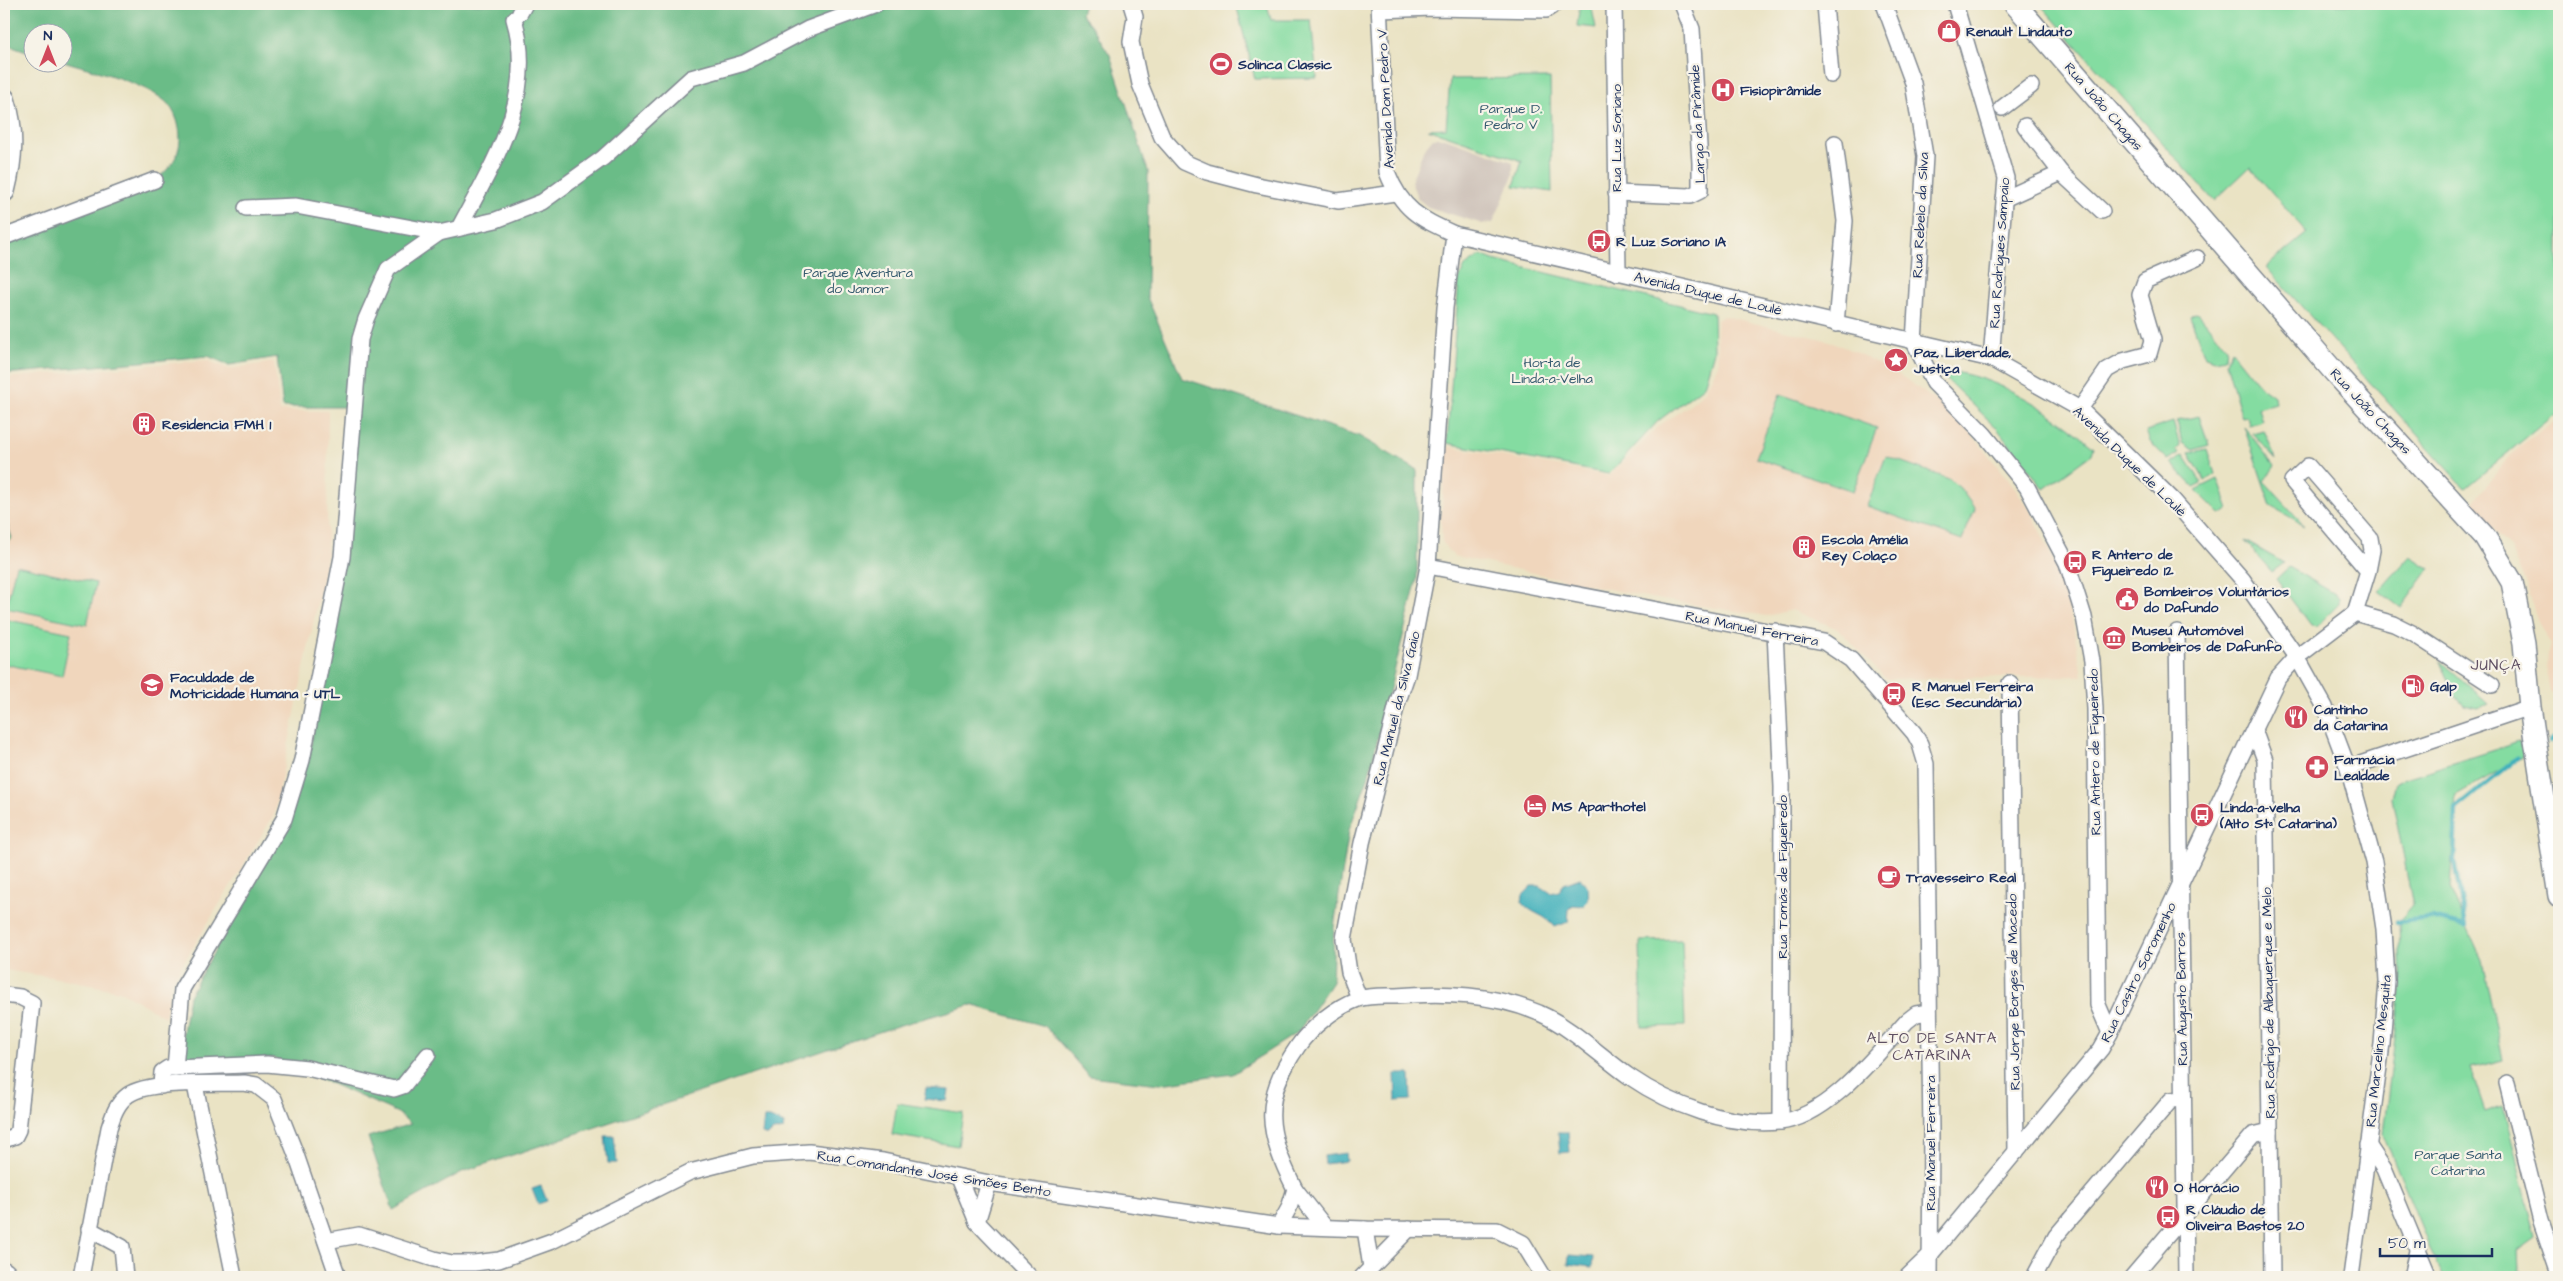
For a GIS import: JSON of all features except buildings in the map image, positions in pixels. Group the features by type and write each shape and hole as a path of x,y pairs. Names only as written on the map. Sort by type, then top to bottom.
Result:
{"street":[{"path":"175,1068 182,989 284,819 302,760 342,557 360,339 366,319 388,269 439,233 496,220 542,202 604,158 690,78 744,64 808,29 876,4"},
{"path":"1131,4 1135,17 1131,42 1140,84 1162,136 1184,162 1207,172 1257,185 1338,202 1395,193"},
{"path":"1380,7 1433,6 1546,10 1555,4"},
{"name":"Rua Luz Soriano","path":"1614,4 1618,273"},
{"name":"Largo da Pirâmide","path":"1616,194 1690,196 1700,191 1692,29 1682,4"},
{"path":"1824,4 1831,74"},
{"name":"Rua Rebelo da Silva","path":"1884,4 1913,83 1925,156 1914,342"},
{"name":"Rua Rodrigues Sampaio","path":"1955,4 2006,178 1991,359"},
{"name":"Rua João Chagas","path":"2015,4 2336,374 2485,537 2512,582 2524,643 2530,707 2556,857 2559,896"},
{"name":"Avenida Dom Pedro V","path":"1380,7 1387,172 1395,193"},
{"path":"459,228 513,120 519,92 522,59 520,12"},
{"path":"2002,108 2031,86"},
{"path":"4,99 12,134 11,162 4,191"},
{"path":"2025,126 2061,173 2102,210"},
{"path":"1835,142 1844,221 1836,324"},
{"path":"2004,200 2061,173"},
{"path":"4,237 155,180"},
{"name":"Avenida Duque de Loulé","path":"1395,193 1421,219 1454,234 1991,359 2080,409 2172,499 2243,580 2297,657 2325,707 2348,768"},
{"path":"246,208 296,206 439,233"},
{"name":"Rua Manuel da Silva Gaio","path":"1359,998 1349,972 1344,939 1362,843 1397,704 1408,674 1428,566 1445,308 1454,234"},
{"path":"2080,409 2107,370 2123,361 2149,354 2153,340 2140,295 2145,281 2197,258"},
{"name":"Rua Antero de Figueiredo","path":"1914,342 1934,383 1984,434 2027,487 2067,563 2084,617 2094,672 2098,1006 2110,1033"},
{"path":"2297,657 2355,613 2368,571 2372,550 2370,538 2308,466 2292,481 2368,571"},
{"name":"Rua Manuel Ferreira","path":"1428,566 1775,631 1824,642 1851,660 1905,722 1920,744 1926,764 1930,1012 1930,1277"},
{"path":"2355,613 2394,624 2412,633 2492,685"},
{"name":"Rua Tomás de Figueiredo","path":"1775,631 1782,787 1781,1122"},
{"name":"Rua Augusto Barros","path":"2177,632 2186,1277"},
{"name":"Rua Castro Soromenho","path":"1907,1277 1930,1255 2090,1065 2110,1033 2278,678 2297,657"},
{"name":"Rua Jorge Borges de Macedo","path":"2010,683 2016,1152"},
{"path":"2348,768 2530,707"},
{"name":"Rua Rodrigo de Albuquerque e Melo","path":"2254,730 2265,760 2272,1277"},
{"name":"Rua Marcelino Mesquita","path":"2348,768 2374,862 2384,930 2387,981 2382,1044 2351,1277"},
{"path":"1325,1227 1295,1189 1277,1152 1271,1127 1273,1100 1278,1082 1304,1037 1330,1016 1359,998 1448,993 1501,1002 1539,1013 1556,1022 1628,1076 1673,1101 1737,1121 1781,1122 1815,1109 1844,1088 1907,1020 1916,1014 1930,1012"},
{"path":"4,995 20,997 32,1004 19,1121 15,1136 4,1140"},
{"path":"161,1086 162,1072 168,1068 277,1065 325,1072 394,1088 403,1086 428,1055"},
{"path":"81,1277 89,1228 113,1115 128,1095 143,1088 244,1082 256,1085 274,1099 286,1127 338,1277"},
{"path":"2507,1083 2541,1220 2559,1274"},
{"path":"196,1084 233,1272"},
{"path":"2034,1277 2056,1236 2068,1221 2170,1100 2183,1099"},
{"path":"2132,1277 2253,1135 2270,1131"},
{"path":"2368,1145 2384,1169 2429,1277"},
{"name":"Rua Comandante José Simões Bento","path":"326,1241 359,1235 452,1263 499,1260 552,1241 690,1172 726,1162 783,1152 851,1156 989,1183 1279,1226 1497,1230 1523,1243 1542,1276"},
{"path":"959,1178 977,1222 1030,1277"},
{"path":"977,1222 989,1183"},
{"path":"1279,1226 1289,1208 1295,1189"},
{"path":"89,1228 122,1247 126,1277"},
{"path":"1365,1229 1367,1272"},
{"path":"1367,1272 1409,1229"},
{"path":"2411,1277 2417,1251"},
{"path":"4,1273 8,1277"}],"shaded area":[{"path":"1433,138 1445,138 1513,162 1513,176 1493,223 1483,224 1428,207 1418,199 1411,182 1424,149"},
{"path":"1724,316 1826,340 1858,353 1904,378 1940,404 1968,430 2011,483 2032,513 2057,569 2073,624 2082,676 1886,679 1838,629 1792,610 1767,616 1651,598 1454,556 1447,549 1442,541 1441,517 1447,446 1609,476 1660,425 1688,406 1704,392 1718,365 1716,320"},
{"name":"Faculdade de Motricidade Humana - UTL","path":"207,360 229,369 274,362 280,411 328,411 327,556 274,815 171,983 165,1017 122,992 70,980 4,970 4,378"},
{"path":"2554,422 2559,422 2559,699 2550,691 2545,666 2551,645 2537,620 2527,587 2510,548 2471,505 2503,464 2521,445"}],"green space":[{"name":"Parque Aventura do Jamor","path":"4,4 1084,4 1081,14 1093,28 1110,55 1148,171 1147,297 1182,378 1359,436 1417,470 1417,579 1368,778 1349,830 1334,927 1332,982 1298,1032 1233,1074 1160,1084 1089,1076 1045,1026 971,1005 897,1026 462,1172 393,1210 368,1137 411,1124 398,1113 273,1058 178,1061 189,996 236,913 309,760 356,407 283,407 277,357 229,365 208,356 4,374 4,237 155,180 172,163 178,152 180,140 175,114 169,105 156,94 116,77 72,64 72,22 22,22 22,49 4,43"},
{"path":"1236,4 1267,4 1271,20 1311,20 1317,78 1255,79"},
{"path":"1580,4 1591,4 1596,28 1577,26"},
{"path":"2040,4 2559,4 2559,414 2551,417 2465,488 2266,267 2307,233 2250,167 2214,201"},
{"name":"Parque D. Pedro V","path":"1550,78 1552,192 1514,186 1522,161 1428,129 1446,128 1450,79"},
{"name":"Horta de Linda-a-Velha","path":"1481,255 1493,260 1713,313 1714,351 1704,386 1658,421 1609,474 1447,443 1459,279 1465,266"},
{"path":"2195,313 2199,314 2226,347 2225,358 2215,360 2205,357 2190,316"},
{"path":"2231,350 2259,385 2274,396 2275,403 2258,408 2262,421 2249,425 2247,417 2242,418 2226,362"},
{"path":"1948,371 1988,381 2026,399 2062,422 2094,447 2092,454 2044,489 1996,427 1946,379 1945,375"},
{"path":"1780,394 1877,428 1853,491 1756,458"},
{"path":"2199,416 2209,445 2193,450 2182,443 2177,421"},
{"path":"2173,422 2180,446 2176,450 2180,453 2168,460 2150,442 2146,431"},
{"path":"2244,427 2275,466 2264,481 2304,525 2271,506"},
{"path":"2264,430 2276,459 2252,433"},
{"path":"2207,449 2215,474 2205,481 2189,453"},
{"path":"2184,455 2202,483 2194,487 2171,463"},
{"path":"1886,456 1949,479 1960,488 1975,509 1962,540 1867,506"},
{"path":"2218,479 2229,509 2220,514 2196,490"},
{"path":"4,515 12,538 4,546"},
{"path":"2245,541 2284,563 2272,572"},
{"path":"2410,556 2430,568 2401,608 2379,591"},
{"path":"16,565 96,583 87,625 6,608"},
{"path":"2289,567 2335,594 2339,599 2339,604 2316,627 2311,626 2276,579"},
{"path":"4,619 71,633 62,676 4,664"},
{"path":"2440,661 2488,704 2478,708 2464,705 2451,689"},
{"name":"Parque Santa Catarina","path":"2519,742 2525,756 2456,795 2450,888 2482,960 2503,1060 2471,1068 2486,1112 2503,1106 2536,1237 2518,1250 2519,1270 2532,1277 2442,1277 2383,1134 2401,989 2399,921 2413,905 2392,798 2396,781"},
{"path":"1682,940 1685,1026 1642,1027 1640,941"},
{"path":"897,1103 963,1113 958,1146 892,1135"}],"water":[{"path":"1580,878 1588,888 1588,901 1583,906 1573,905 1569,909 1568,922 1555,927 1551,922 1522,902 1523,895 1532,886 1540,886 1551,893 1559,891 1564,884"},
{"path":"1395,1074 1410,1074 1411,1100 1396,1101"},
{"path":"926,1088 949,1090 947,1101 924,1099"},
{"path":"764,1118 770,1118 784,1124 783,1130 773,1131 768,1136 762,1134"},
{"path":"1558,1132 1568,1132 1570,1152 1560,1153"},
{"path":"605,1136 614,1136 617,1163 608,1163"},
{"path":"1346,1153 1347,1161 1325,1164 1324,1156"},
{"path":"541,1186 547,1201 538,1204 532,1189"},
{"path":"1569,1255 1593,1257 1592,1267 1568,1264"}],"waterway":[{"path":"2550,742 2559,733"},
{"path":"2397,922 2431,918 2466,926 2454,860 2456,809 2518,758"}],"place":[{"name":"Renault Lindauto","path":"1949,31"},
{"name":"Solinca Classic","path":"1221,64"},
{"name":"Fisiopirâmide","path":"1723,90"},
{"name":"R Luz Soriano 1A","path":"1599,241"},
{"name":"Paz, Liberdade, Justiça","path":"1896,360"},
{"name":"Residencia FMH 1","path":"144,424"},
{"name":"Escola Amélia Rey Colaço","path":"1804,547"},
{"name":"R Antero de Figueiredo 12","path":"2075,562"},
{"name":"Bombeiros Voluntários do Dafundo","path":"2127,599"},
{"name":"Museu Automóvel Bombeiros de Dafunfo","path":"2114,638"},
{"name":"Faculdade de Motricidade Humana - UTL","path":"152,685"},
{"name":"Galp","path":"2413,686"},
{"name":"R Manuel Ferreira (Esc Secundária)","path":"1894,694"},
{"name":"Cantinho da Catarina","path":"2296,717"},
{"name":"Farmácia Lealdade","path":"2317,767"},
{"name":"MS Aparthotel","path":"1535,806"},
{"name":"Linda-a-velha (Alto Stª Catarina)","path":"2202,815"},
{"name":"Travesseiro Real","path":"1889,877"},
{"name":"O Horácio","path":"2157,1187"},
{"name":"R Cláudio de Oliveira Bastos 20","path":"2168,1217"}],"district":[{"name":"JUNÇA","path":"2496,665"},
{"name":"ALTO DE SANTA CATARINA","path":"1932,1046"}]}
